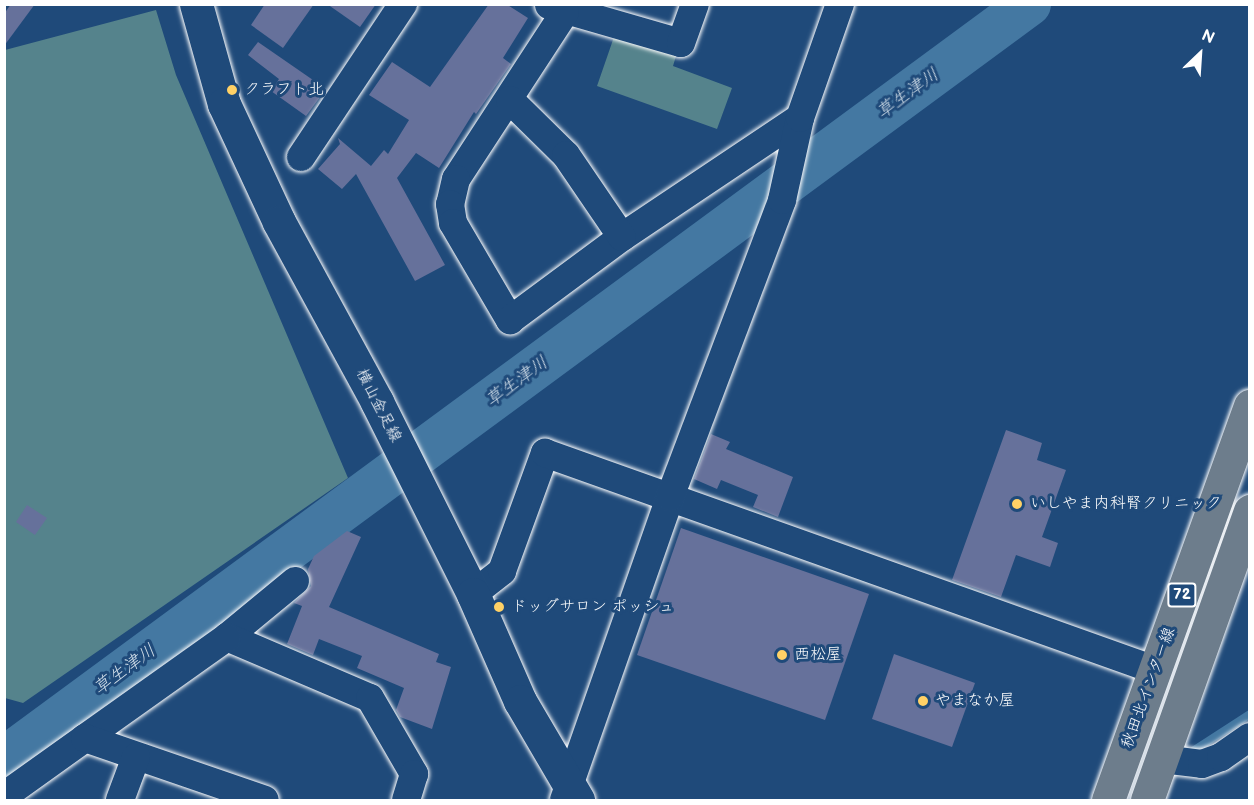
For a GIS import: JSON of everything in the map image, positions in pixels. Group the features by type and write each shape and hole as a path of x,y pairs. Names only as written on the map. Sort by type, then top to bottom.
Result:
{"main road":[{"name":"秋田北インター線","path":"1111,792 1250,406"},
{"name":"72","path":"1148,798 1168,761 1250,511"}],"street":[{"name":"横山金足線","path":"196,4 224,104 279,222 377,402 473,594 520,701 570,796"},
{"path":"301,158 403,4"},
{"path":"694,4 681,43 557,8 510,100 456,179 450,204 453,223 510,320 622,237 800,118"},
{"path":"570,796 670,497 782,200 795,152 800,118 840,4"},
{"path":"510,100 566,155 622,237"},
{"path":"473,594 501,571 545,453 1155,670"},
{"path":"4,796 227,638 295,581"},
{"path":"227,638 370,698 414,774 405,801"},
{"path":"1168,761 1202,764 1221,757 1250,737"},
{"path":"85,738 262,800"},
{"path":"120,801 136,756"}],"green space":[{"path":"156,10 176,75 348,478 23,703 5,698 5,50"},
{"path":"615,34 676,56 673,66 732,88 717,129 597,86"}],"building":[{"path":"11,4 35,4 4,46 4,14"},
{"path":"265,4 314,4 283,48 251,25"},
{"path":"327,4 376,4 360,27"},
{"path":"489,4 506,4 528,18 503,58 511,64 476,114 474,112 439,168 416,153 397,178 445,265 415,281 356,174 342,189 318,169 340,144 338,138 371,166 384,150 388,154 409,120 369,95 392,62 430,87"},
{"path":"258,42 326,89 306,116 271,91 279,79 248,55"},
{"name":"いしやま内科腎クリニック","path":"1006,430 1042,443 1037,460 1066,470 1042,537 1058,543 1050,567 1016,555 1001,597 952,580"},
{"path":"711,434 730,442 726,449 793,477 778,517 753,507 758,495 721,480 717,489 694,479"},
{"path":"27,505 47,518 35,535 16,522"},
{"path":"681,528 869,594 825,720 637,655"},
{"path":"347,531 361,537 329,607 439,654 436,662 451,667 432,729 400,717 396,710 404,688 357,668 362,656 319,639 313,655 287,644 302,606 294,603 311,586 308,569 314,556"},
{"name":"やまなか屋","path":"894,654 975,683 952,747 872,719"}],"waterway":[{"name":"草生津川","path":"4,759 1029,4"},
{"path":"1188,754 1250,714"}],"place":[{"name":"クラフト北","path":"232,90"},
{"name":"いしやま内科腎クリニック","path":"1017,504"},
{"name":"ドッグサロン ポッシュ","path":"499,607"},
{"name":"西松屋","path":"782,655"},
{"name":"やまなか屋","path":"923,701"}]}
